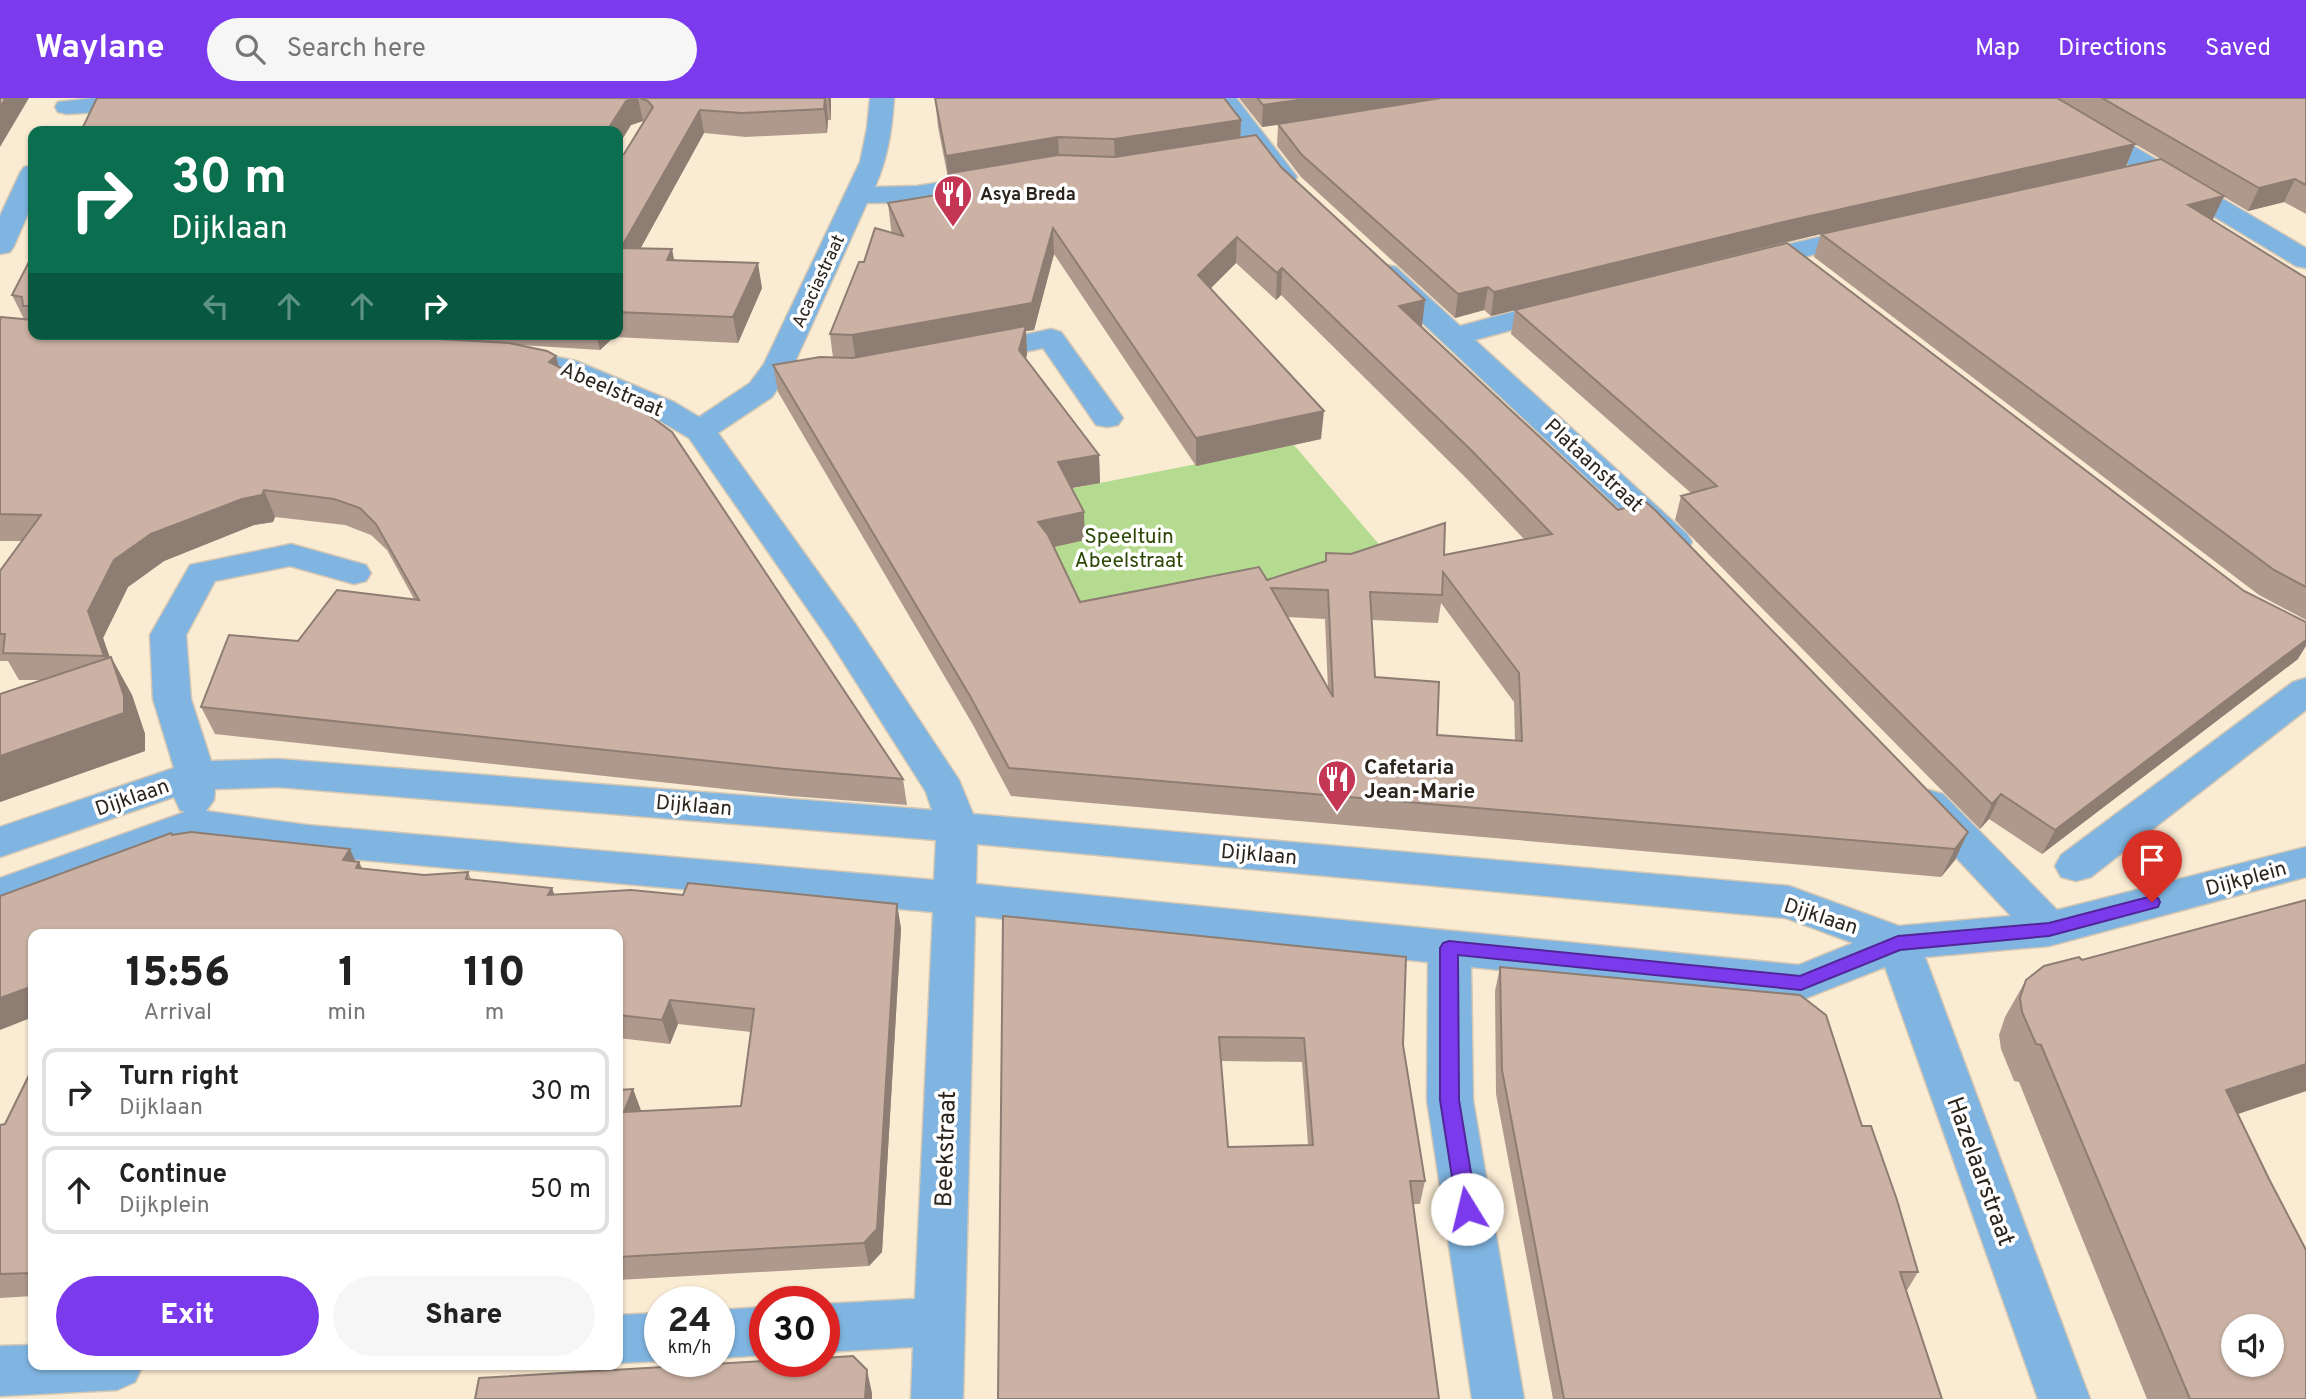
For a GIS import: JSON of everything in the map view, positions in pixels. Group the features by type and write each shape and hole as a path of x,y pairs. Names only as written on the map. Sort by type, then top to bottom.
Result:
{"street":[{"path":"58,126 69,103 219,98"},
{"name":"Acaciastraat","path":"700,431 787,372 873,162 880,128 882,98"},
{"path":"1223,98 1290,185 1306,200"},
{"path":"2035,98 2306,260"},
{"path":"2120,178 2156,170"},
{"path":"859,195 917,194 1033,175"},
{"path":"0,246 10,202 28,179"},
{"path":"1718,269 1892,228"},
{"path":"1786,253 1819,278"},
{"name":"Plataanstraat","path":"1367,255 1663,530 1701,569"},
{"path":"1455,336 1588,301"},
{"path":"947,359 1051,338 1107,418"},
{"name":"Abeelstraat","path":"479,353 524,346 565,367 663,409 700,431 843,633 945,790 957,827"},
{"path":"193,824 196,775 172,699 168,635 202,573 291,555 354,573"},
{"path":"2076,866 2306,691"},
{"name":"Dijklaan","path":"0,842 196,775 278,773 957,827 1789,902 1898,943"},
{"path":"1908,782 2049,929"},
{"name":"Dijklaan","path":"0,895 193,824 307,840 953,898 1801,983 1898,943"},
{"name":"Beekstraat","path":"937,1399 957,827"},
{"name":"Dijkplein","path":"1898,943 2049,929 2306,862"},
{"name":"Hazelaarstraat","path":"1898,943 2064,1399"},
{"path":"1449,948 1450,1100 1498,1399"},
{"path":"840,1327 939,1322"},
{"path":"623,1339 644,1338"},
{"path":"0,1371 28,1370"}],"green space":[{"name":"Speeltuin Abeelstraat","path":"1294,445 1395,563 1080,630 1048,561 1064,490"}],"building":[{"path":"97,98 635,98 626,101 610,126 83,126"},
{"path":"640,98 825,98 824,109 742,113 700,110 623,245 623,154 653,107"},
{"path":"935,98 1224,98 1241,120 1114,139 1058,137 946,156"},
{"path":"1257,98 1313,98 1263,105"},
{"path":"1441,98 2057,98 2135,144 1792,220 1494,292 1488,287 1458,294 1302,155 1278,124"},
{"path":"2102,98 2306,98 2306,185 2295,179 2259,188"},
{"path":"1256,135 1281,167 1425,300 1399,306 1618,510 1646,502 1656,511 1968,832 1955,849 1009,768 970,696 773,365 820,357 853,358 1026,326 1019,350 1099,455 1058,462 1084,512 1038,522 1048,535 1080,602 1259,567 1267,580 1326,561 1326,553 1351,554 1445,523 1444,555 1552,534 1472,451 1282,268 1277,273 1237,237 1198,275 1324,411 1196,438 1053,228 1032,303 852,335 830,334 859,262 864,262 875,228 903,236 888,203 955,192 951,173 1058,155 1115,157","holes":["1443,572 1519,673 1522,741 1437,735 1439,682 1375,677 1370,592 1442,595","1271,588 1328,590 1333,697"]},
{"path":"2161,159 2224,196 2188,205 2306,278 2306,587 2274,570 1821,234"},
{"path":"1787,243 2244,591 2306,622 2306,640 2055,830 2001,794 1992,804 1681,496 1717,486 1515,310"},
{"path":"623,248 672,249 667,260 758,263 733,317 623,312"},
{"path":"28,264 28,306 23,306 22,297 12,295"},
{"path":"1,317 28,320 28,340 457,340 509,343 547,351 556,356 549,362 632,403 672,432 903,779 201,707 229,635 298,641 337,590 419,600 376,524 360,508 334,499 264,490 262,495 242,499 151,534 114,560 88,611 104,656 3,653 5,634 0,634 0,571 41,515 0,514"},
{"path":"111,657 124,696 124,713 0,756 0,694"},
{"path":"191,832 350,849 343,860 359,862 356,868 424,875 468,872 466,879 552,888 548,895 631,890 683,895 688,883 897,904 877,1229 864,1243 623,1257 623,1090 633,1089 624,1112 741,1106 754,1009 670,1000 662,1020 623,1016 623,929 28,929 28,988 0,998 0,896 171,833"},
{"path":"2306,900 2306,1064 2226,1090 2306,1250 2306,1399 2190,1399 2041,1045 2036,1044 2022,1012 2020,998 2026,980 2044,966 2079,957 2082,960"},
{"path":"1003,916 1406,957 1403,1045 1425,1181 1410,1181 1439,1399 998,1399","holes":["1219,1037 1304,1038 1313,1145 1228,1147"]},
{"path":"1500,967 1800,995 1826,1015 1862,1126 1871,1126 1897,1200 1918,1272 1900,1272 1942,1399 1564,1399 1502,1070"},
{"path":"28,1077 28,1273 0,1274 0,1125 5,1124"},
{"path":"853,1356 867,1370 865,1399 475,1399 479,1378 644,1368 644,1377 735,1377 735,1363 749,1362 749,1377 840,1377 840,1357"}],"place":[{"name":"Asya Breda","path":"953,228"},
{"name":"Cafetaria Jean-Marie","path":"1337,813"}],"route":[{"path":"1467,1209 1450,1100 1449,948 1801,983 1898,943 2049,929 2152,902"}]}
